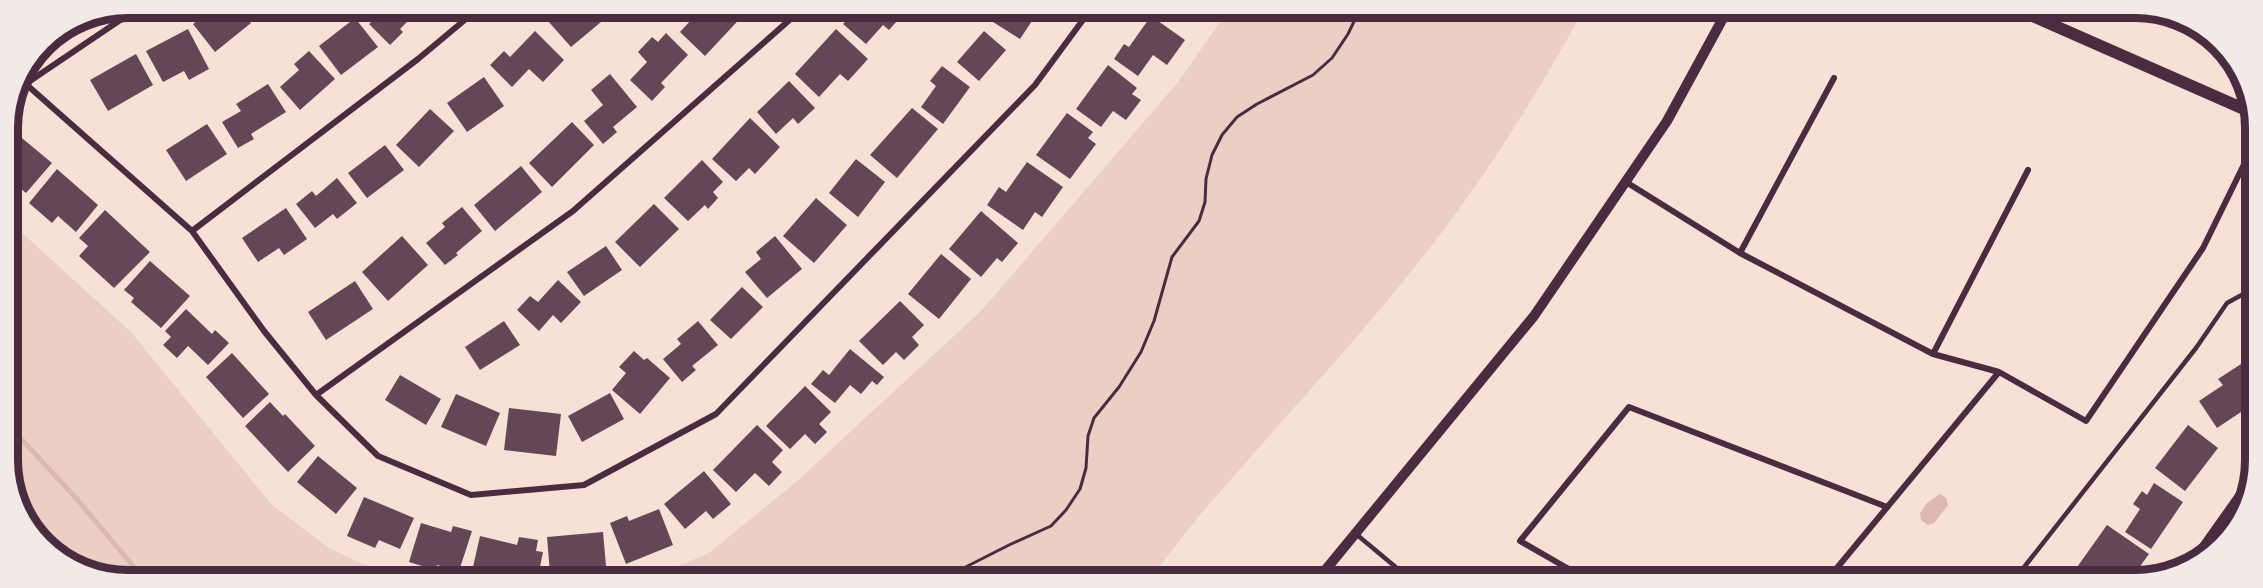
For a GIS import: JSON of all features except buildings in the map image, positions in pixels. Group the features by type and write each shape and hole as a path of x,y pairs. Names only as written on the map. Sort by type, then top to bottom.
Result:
{"main road":[{"path":"2037,18 2243,109"}],"street":[{"path":"28,82 123,18"},
{"path":"192,231 418,59 467,18"},
{"path":"316,395 573,211 792,18"},
{"path":"27,83 192,231 264,331 316,395 378,456 471,495 584,485 716,414 1035,85 1084,18"},
{"path":"1326,570 1534,316 1667,121 1723,18"},
{"path":"1740,252 1834,78"},
{"path":"1626,182 1740,252 1933,354 1999,372 2086,421 2203,248 2245,162"},
{"path":"1933,354 2028,170"},
{"path":"1835,570 1999,372"},
{"path":"1572,570 1520,541 1629,407 1887,507"},
{"path":"2201,547 2240,493"}],"lane":[{"path":"2022,570 2196,348 2227,303 2245,293"},
{"path":"1356,534 1399,570"}],"path":[{"path":"960,570 1051,526 1066,510 1080,489 1086,468 1088,436 1094,418 1119,387 1141,352 1154,321 1172,257 1199,221 1205,202 1206,179 1212,154 1222,135 1237,117 1313,75 1332,58 1356,18"}],"shaded area":[{"path":"1223,18 1579,18 1517,123 1442,232 1358,335 1204,510 1157,570 668,570 709,553 796,482 982,310 1178,82"},
{"path":"18,229 131,332 271,504 329,548 376,570 114,569 80,559 50,538 29,508 19,474"},
{"path":"1940,494 1946,498 1948,505 1934,523 1928,525 1921,520 1920,513 1927,503"}],"waterway":[{"path":"18,436 76,498 136,570"}]}
